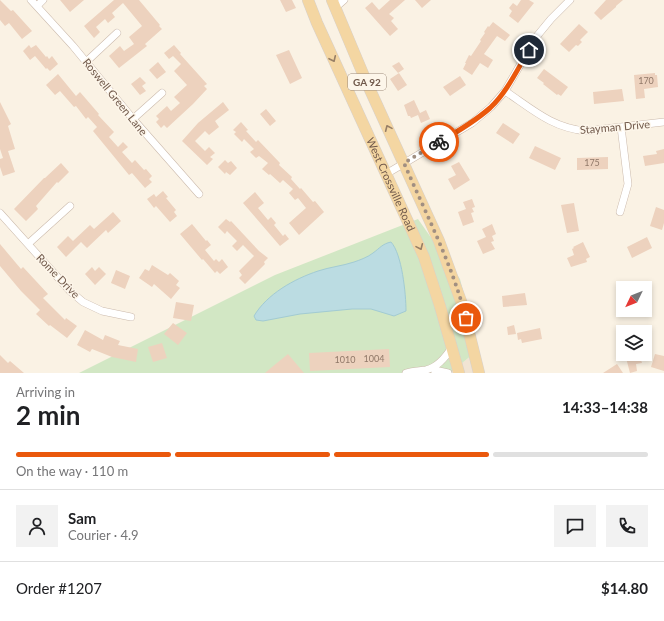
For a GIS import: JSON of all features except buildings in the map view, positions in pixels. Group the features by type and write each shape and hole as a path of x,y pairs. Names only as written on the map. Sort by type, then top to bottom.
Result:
{"main road":[{"name":"West Crossville Road","path":"308,0 317,23 424,257 459,373"},
{"name":"West Crossville Road","path":"334,4 366,81 439,241 462,304 479,373"}],"street":[{"name":"Roswell Green Lane","path":"31,0 199,194"},
{"path":"36,6 43,0"},
{"path":"334,4 344,0"},
{"path":"386,174 472,123 490,107 505,91 538,36 551,19 570,0"},
{"path":"86,62 117,33"},
{"name":"Stayman Drive","path":"505,91 548,120 564,127 586,131 664,122"},
{"path":"133,119 162,93"},
{"path":"620,212 628,184 621,127"},
{"path":"28,244 70,206"},
{"name":"Rome Drive","path":"0,213 70,290 83,302 102,311 130,317"},
{"path":"437,370 452,346"},
{"path":"406,373 426,370 437,370 448,373"}],"shaded area":[{"path":"478,350 483,373 450,373"}],"green space":[{"path":"418,219 460,279 478,350 450,373 79,373 275,275"}],"water":[{"path":"391,242 395,248 401,265 406,311 394,316 371,309 352,309 300,314 263,321 256,320 254,316 259,308 282,288 300,278 318,271 361,259 383,245"}],"way so far":[{"path":"439,142 404,163 439,241 466,318"}],"route":[{"path":"439,142 472,123 490,107 505,91 529,50"}]}
